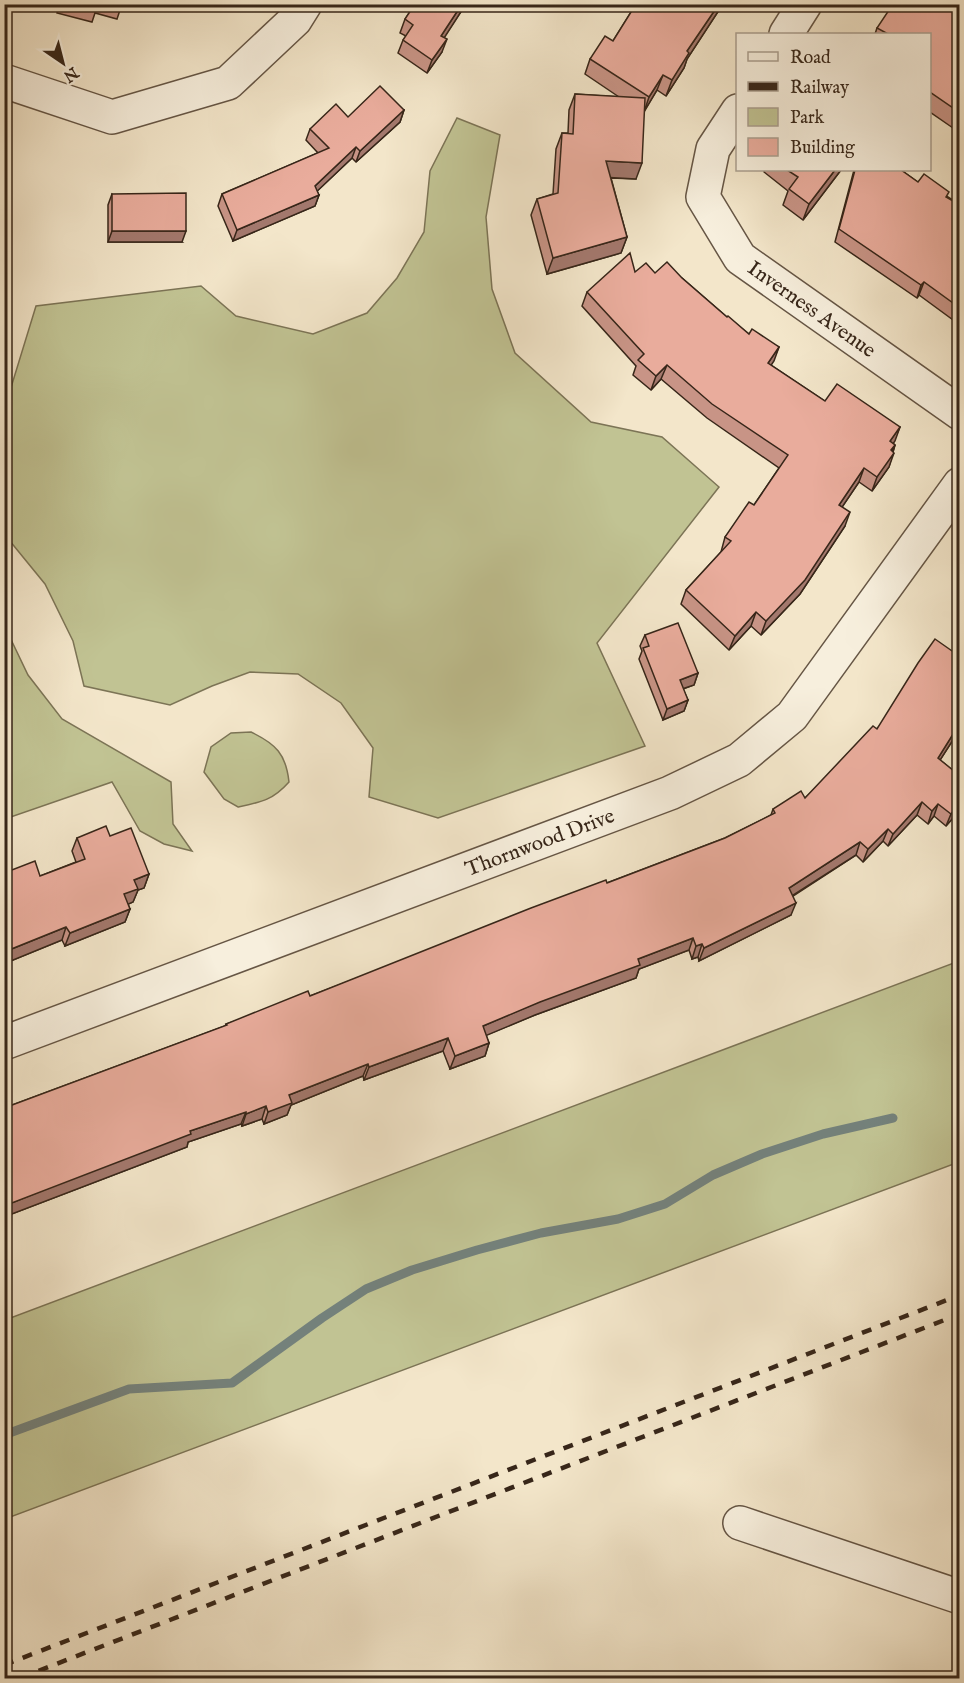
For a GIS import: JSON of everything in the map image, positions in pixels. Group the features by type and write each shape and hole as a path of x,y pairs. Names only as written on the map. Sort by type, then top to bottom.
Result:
{"street":[{"path":"4,81 112,117 228,82 295,20 305,4"},
{"path":"787,33 805,4"},
{"name":"Inverness Avenue","path":"736,114 713,149 703,197 740,258 960,412"},
{"name":"Thornwood Drive","path":"4,1043 670,793 739,760 792,716 960,484"},
{"path":"740,1524 960,1597"}],"green space":[{"path":"457,118 500,135 486,217 492,289 515,353 591,422 662,437 719,487 597,643 645,746 438,818 369,797 373,748 341,703 298,674 250,672 170,705 84,686 73,641 45,584 5,535 5,407 36,306 201,286 236,316 313,334 367,313 397,278 424,232 430,171"},
{"path":"5,627 28,675 62,719 171,782 173,824 192,851 164,844 140,831 112,782 5,819"},
{"path":"251,732 267,741 278,751 288,772 289,782 278,793 266,799 238,807 224,799 204,772 211,747 231,733"},
{"path":"959,961 959,1162 5,1519 5,1320"}],"building":[{"path":"71,4 97,4 96,10"},
{"path":"415,4 462,4 441,36 447,39 432,60 403,40 413,25 405,19"},
{"path":"636,4 719,4 687,51 689,53 672,80 663,75 649,97 590,59 605,36 613,41"},
{"path":"893,4 952,4 960,10 959,112 931,93 931,33 886,33 877,28"},
{"path":"380,86 404,110 360,151 356,147 315,186 319,195 237,230 222,194 329,148 310,129 336,104 348,117"},
{"path":"575,94 645,98 642,163 606,161 627,237 553,258 537,199 558,193 562,133 573,134"},
{"path":"789,171 834,171 809,204 789,189 798,177"},
{"path":"855,171 902,171 918,182 924,174 949,192 946,197 960,205 960,308 924,282 921,285 839,229"},
{"path":"186,193 186,231 112,231 112,194"},
{"path":"630,253 635,272 646,263 655,273 667,262 682,278 749,334 752,329 779,347 768,363 825,401 837,384 900,427 890,441 895,445 891,450 894,453 877,477 864,468 839,505 850,512 805,580 766,621 756,612 735,636 686,590 731,541 725,537 749,502 754,505 788,455 712,404 667,365 656,376 638,360 644,354 587,292"},
{"path":"678,623 698,673 680,680 688,700 667,709 643,648 649,646 645,635"},
{"path":"935,639 955,653 960,646 960,723 938,758 960,776 960,803 951,814 938,804 932,811 922,802 893,834 888,829 868,849 860,842 789,888 796,903 704,948 702,944 696,946 693,938 638,959 640,965 483,1026 489,1043 455,1056 448,1038 369,1067 368,1064 289,1095 292,1103 268,1112 266,1106 190,1131 191,1134 4,1206 4,1108 227,1025 308,991 310,996 531,908 606,880 607,883 725,838 775,813 773,809 801,791 805,798 873,726 877,729"},
{"path":"106,826 110,836 131,828 149,874 134,880 138,889 124,894 130,909 70,933 66,927 9,950 11,954 4,957 4,873 35,861 40,876 85,859 77,838"}],"waterway":[{"path":"4,1435 129,1389 232,1383 366,1289 412,1270 541,1233 618,1219 665,1204 713,1175 762,1154 823,1134 893,1118"}],"railway":[{"path":"4,1665 960,1295"},
{"path":"20,1678 960,1314"}]}
